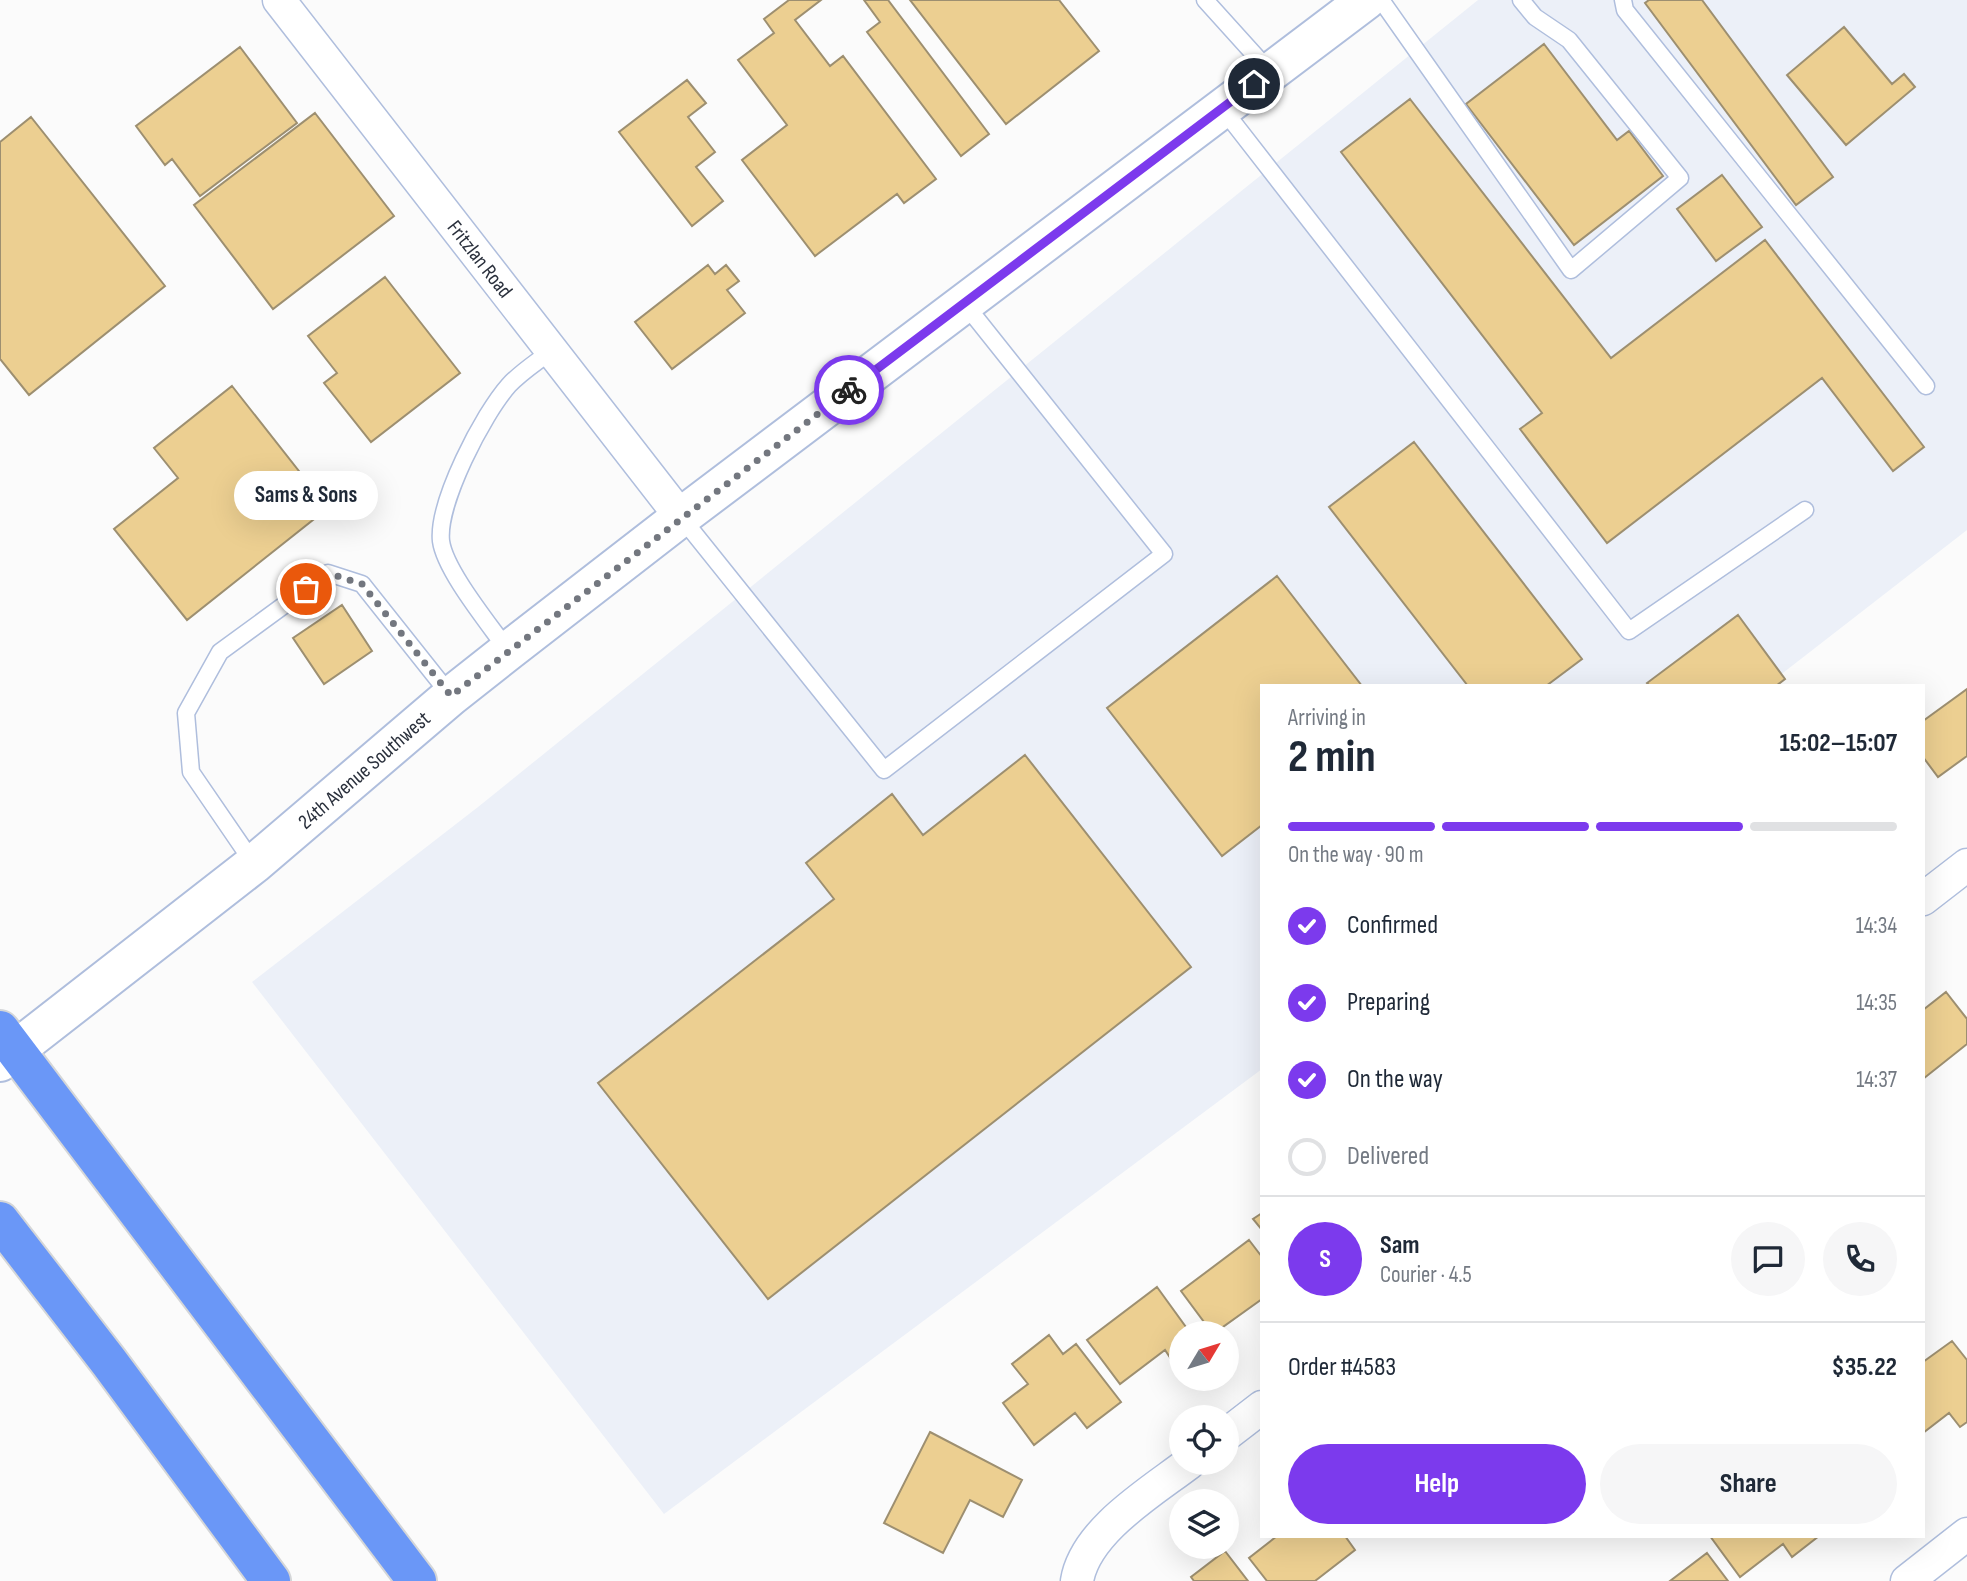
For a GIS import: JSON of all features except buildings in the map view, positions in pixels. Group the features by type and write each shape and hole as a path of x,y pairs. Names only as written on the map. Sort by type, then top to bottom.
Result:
{"highway":[{"path":"5,1048 417,1581"},
{"path":"0,1221 16,1259 271,1581"}],"main road":[{"name":"24th Avenue Southwest","path":"5,1048 254,864 451,696 681,517 1366,0"}],"street":[{"name":"Fritzlan Road","path":"279,0 681,517"},
{"path":"1925,898 1967,866"},
{"path":"1239,1425 1260,1409"},
{"path":"1077,1581 1085,1555 1097,1539 1116,1520 1174,1475"},
{"path":"1906,1581 1967,1534"}],"lane":[{"path":"1205,0 1270,72"},
{"path":"1381,0 1571,270 1680,178 1569,40 1535,18 1521,0"},
{"path":"1623,0 1625,10 1926,386"},
{"path":"1222,108 1629,631 1805,510"},
{"path":"681,517 884,769 1164,554 964,303"},
{"path":"508,651 450,566 441,542 442,521 458,473 493,405 510,384 551,351"},
{"path":"254,864 191,772 186,713 219,652 328,573 362,584 451,696"}],"shaded area":[{"path":"1478,0 1967,0 1967,530 1769,684 1260,684 1260,1070 664,1514 252,982 478,807"}],"way so far":[{"path":"306,589 328,573 362,584 451,696 849,390"}],"place":[{"name":"Sams & Sons","path":"306,589"}],"route":[{"path":"849,390 1254,84"}]}
